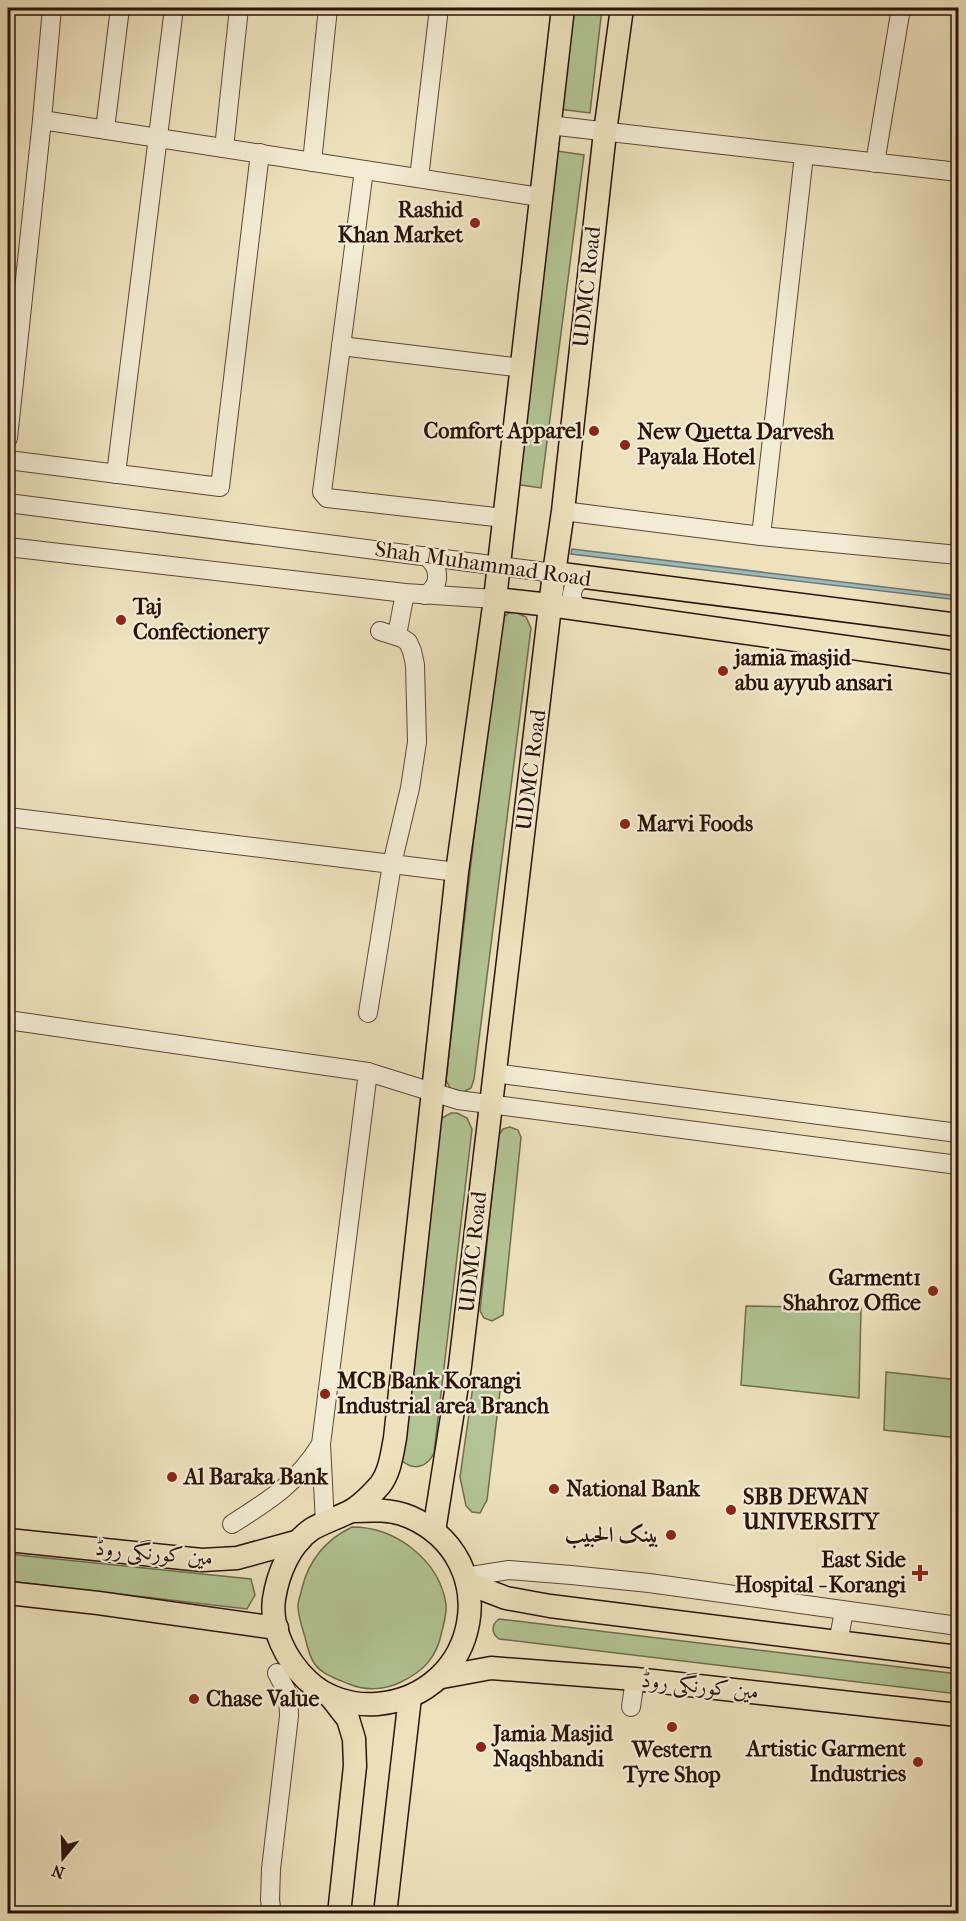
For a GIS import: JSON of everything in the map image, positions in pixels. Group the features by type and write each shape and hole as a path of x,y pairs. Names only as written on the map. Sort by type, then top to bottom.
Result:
{"main road":[{"path":"352,1511 380,1485 389,1470 395,1438 458,872 495,599 563,8"},
{"name":"UDMC Road","path":"434,1531 460,1366 563,512 604,132 622,8"},
{"name":"Shah Muhammad Road","path":"554,573 958,625"},
{"name":"Shah Muhammad Road","path":"495,599 958,663"},
{"path":"381,1509 409,1516 434,1531 454,1553 466,1580 470,1617 461,1649 442,1677 420,1693 394,1703 367,1705 350,1703 315,1688 291,1663 280,1641 274,1601 281,1569 299,1541 325,1522 352,1511 381,1509"},
{"name":"مین کورنگی روڈ","path":"8,1540 202,1560 237,1558 299,1541"},
{"path":"466,1580 506,1598 550,1606 958,1657"},
{"path":"8,1593 277,1628"},
{"name":"مین کورنگی روڈ","path":"442,1677 491,1668 635,1678 958,1715"},
{"path":"330,1696 348,1719 354,1738 355,1766 339,1914"},
{"path":"385,1914 410,1697"}],"street":[{"path":"8,438 52,8 45,8"},
{"path":"105,129 120,8"},
{"path":"116,474 174,8"},
{"path":"224,148 239,8"},
{"path":"312,162 328,8"},
{"path":"419,178 439,8"},
{"path":"875,163 902,8"},
{"path":"42,120 540,197"},
{"path":"549,125 958,172"},
{"path":"8,460 220,487 261,153"},
{"path":"761,536 804,154"},
{"path":"364,170 322,492 324,497 504,518"},
{"path":"341,345 522,368"},
{"name":"Shah Muhammad Road","path":"8,503 554,573"},
{"path":"563,512 761,536 958,555"},
{"name":"Shah Muhammad Road","path":"8,547 405,593 495,599"},
{"path":"424,595 430,592 438,580 436,566 426,556"},
{"path":"584,578 576,583 571,593 574,604 584,611"},
{"path":"368,1013 392,864 410,788 417,742 415,665 408,642 388,633 405,593"},
{"path":"8,817 458,872"},
{"path":"8,1020 368,1072 458,1100 958,1166"},
{"path":"325,1522 321,1444 368,1072"},
{"path":"494,1073 958,1133"},
{"path":"232,1524 279,1493 308,1466 321,1444"},
{"path":"466,1580 509,1570 571,1575 650,1583 958,1626"},
{"path":"838,1643 844,1611"},
{"path":"272,1914 271,1869 289,1716 288,1694 277,1673 330,1696"},
{"path":"631,1707 635,1678"}],"green space":[{"path":"571,8 602,8 590,113 559,109"},
{"path":"557,151 584,155 541,488 514,484"},
{"path":"515,612 526,617 531,628 474,1079 471,1088 463,1092 450,1088 446,1080 499,620"},
{"path":"451,1113 467,1118 472,1129 434,1453 424,1465 415,1467 401,1460 440,1119"},
{"path":"510,1127 518,1130 521,1137 503,1315 492,1321 484,1318 480,1311 498,1136 503,1129"},
{"path":"746,1306 861,1308 859,1398 741,1385"},
{"path":"886,1372 958,1380 958,1438 884,1430"},
{"path":"476,1381 491,1381 500,1391 487,1500 480,1513 472,1512 466,1506 460,1477 473,1386"},
{"path":"352,1527 384,1533 413,1549 435,1573 446,1604 440,1640 433,1656 416,1673 388,1687 368,1689 355,1686 321,1670 311,1657 299,1618 299,1599 309,1568 326,1545"},
{"path":"8,1554 251,1579 255,1595 247,1609 8,1581"},
{"path":"499,1619 958,1674 958,1694 499,1639 493,1629"}],"water":[{"path":"572,549 958,596 958,600 571,554"}],"place":[{"name":"Rashid Khan Market","path":"475,223"},
{"name":"Comfort Apparel","path":"594,431"},
{"name":"New Quetta Darvesh Payala Hotel","path":"625,445"},
{"name":"Taj Confectionery","path":"121,620"},
{"name":"jamia masjid abu ayyub ansari","path":"723,671"},
{"name":"Marvi Foods","path":"625,824"},
{"name":"Garment1 Shahroz Office","path":"933,1291"},
{"name":"MCB Bank Korangi Industrial area Branch","path":"325,1394"},
{"name":"Al Baraka Bank","path":"172,1477"},
{"name":"National Bank","path":"554,1489"},
{"name":"SBB DEWAN UNIVERSITY","path":"731,1510"},
{"name":"بينک الحبيب","path":"671,1535"},
{"name":"East Side Hospital - Korangi","path":"920,1573"},
{"name":"Chase Value","path":"194,1699"},
{"name":"Western Tyre Shop","path":"672,1727"},
{"name":"Jamia Masjid Naqshbandi","path":"481,1747"},
{"name":"Artistic Garment Industries","path":"918,1762"}]}
